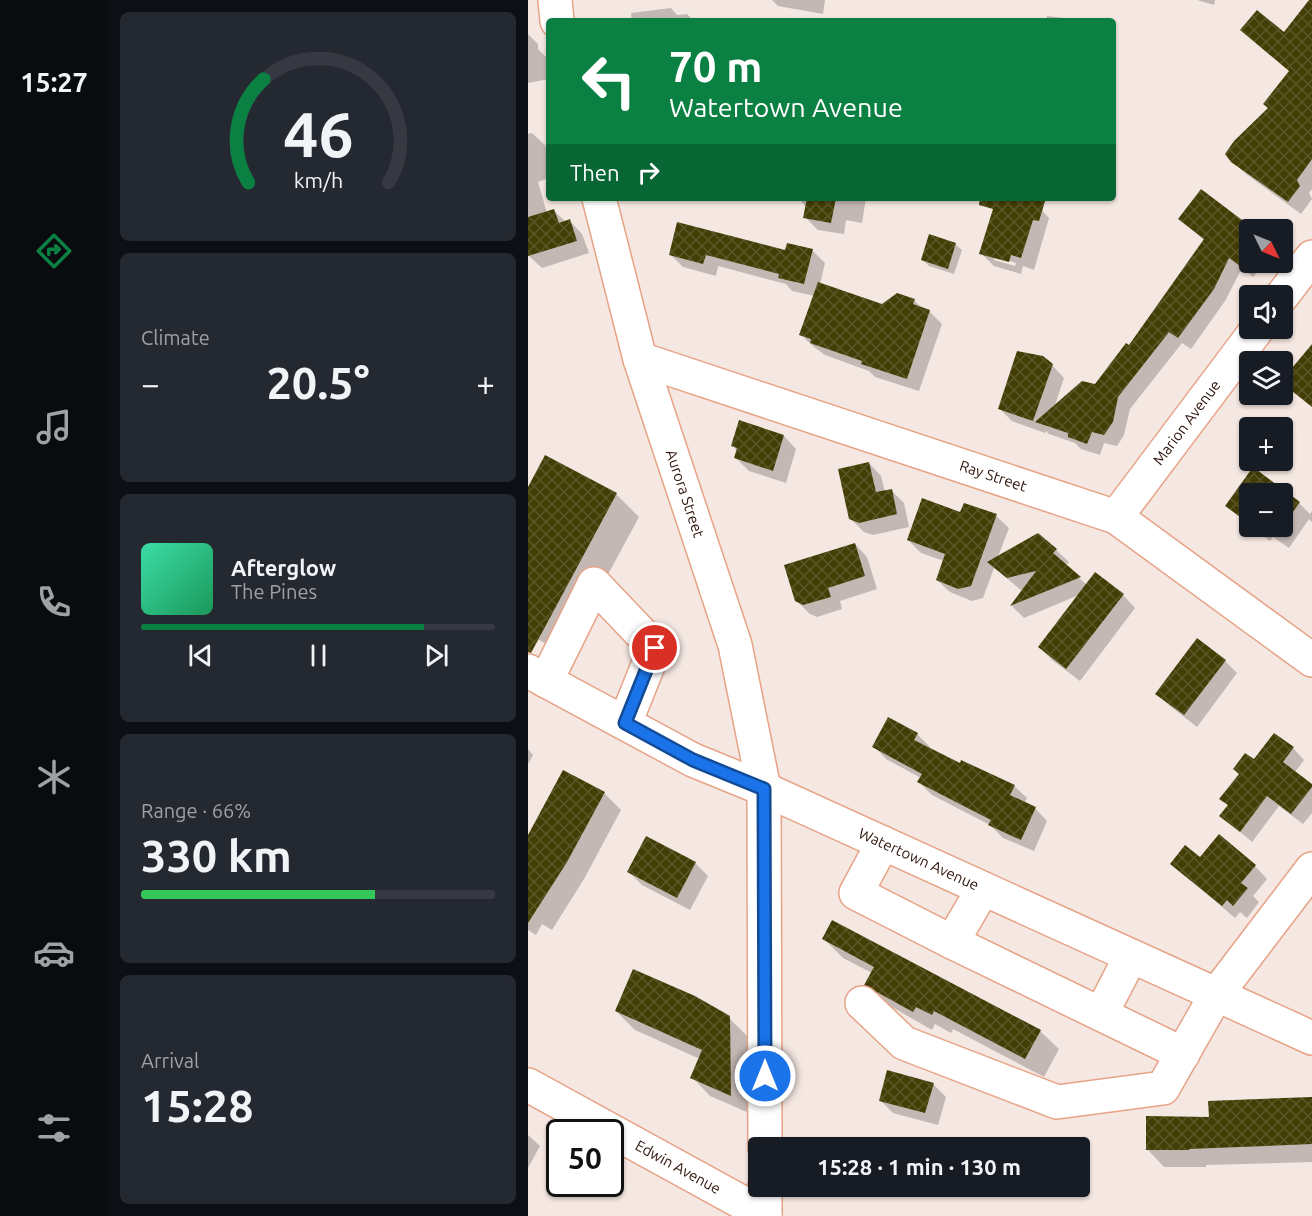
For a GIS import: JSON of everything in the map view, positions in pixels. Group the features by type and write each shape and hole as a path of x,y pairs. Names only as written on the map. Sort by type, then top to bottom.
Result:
{"main road":[{"path":"555,0 557,18"},
{"name":"Aurora Street","path":"600,201 640,359 735,645 764,789 765,1137"},
{"path":"1290,285 1312,257"},
{"name":"Marion Avenue","path":"1116,517 1250,339"},
{"name":"Ray Street","path":"640,359 1116,517 1312,660"},
{"path":"537,676 594,584 655,648 625,723"},
{"name":"Watertown Avenue","path":"537,676 693,760 764,789 1312,1038"},
{"path":"883,843 856,893 1183,1054"},
{"path":"862,1003 904,1044 1057,1102 1163,1088 1216,995 1312,869"},
{"path":"952,942 983,889"},
{"path":"1101,1014 1131,956"},
{"name":"Edwin Avenue","path":"528,1085 765,1206"}],"building":[{"path":"1309,0 1312,0 1312,159 1297,180 1300,186 1288,202 1231,162 1225,154 1234,141 1268,108 1263,104 1289,71 1240,30 1257,10 1284,32"},
{"path":"1201,189 1241,219 1239,265 1229,258 1214,289 1178,338 1169,332 1118,397 1113,422 1104,435 1092,432 1087,444 1068,437 1068,433 1035,422 1082,381 1095,384 1126,343 1129,345 1204,239 1178,219"},
{"path":"806,201 835,201 831,223 803,218"},
{"path":"980,201 1045,201 1039,221 1033,220 1021,258 1011,255 1009,262 979,254 993,209 979,205"},
{"path":"554,209 559,223 570,219 577,241 528,256 528,217"},
{"path":"677,222 785,250 787,243 813,249 804,284 778,278 779,274 706,255 703,264 669,255"},
{"path":"929,234 956,243 948,269 921,260"},
{"path":"818,282 882,304 897,293 915,299 913,304 930,310 907,379 861,364 862,361 810,343 811,339 799,335"},
{"path":"1312,344 1312,407 1293,392 1293,367"},
{"path":"1017,351 1043,356 1053,364 1033,421 998,409"},
{"path":"739,420 784,435 773,471 734,458 737,448 731,446"},
{"path":"545,455 617,493 531,653 528,652 528,487"},
{"path":"869,462 876,492 892,489 897,514 859,523 849,519 838,469"},
{"path":"1250,471 1258,471 1274,483 1242,483"},
{"path":"1239,486 1239,516 1225,506"},
{"path":"1293,497 1300,502 1293,512"},
{"path":"922,498 960,512 964,503 997,514 971,586 958,589 936,580 945,554 907,540"},
{"path":"1038,533 1057,549 1053,553 1081,577 1010,606 1036,571 1007,578 987,562"},
{"path":"855,543 865,576 828,588 831,597 803,605 795,601 784,565"},
{"path":"1095,572 1124,594 1066,669 1038,647"},
{"path":"1197,638 1226,660 1184,715 1155,694"},
{"path":"888,717 918,733 914,740 960,763 961,760 1015,785 1010,795 1036,807 1021,840 988,825 991,820 917,782 922,774 872,747"},
{"path":"1274,733 1294,747 1283,762 1312,784 1312,787 1291,814 1267,796 1240,832 1219,816 1228,805 1219,799 1239,774 1233,769 1245,753 1254,759"},
{"path":"563,770 605,792 567,862 528,923 528,835"},
{"path":"1219,834 1256,865 1241,883 1248,888 1233,906 1227,900 1222,906 1170,864 1185,845 1200,857"},
{"path":"646,836 696,862 677,898 627,872"},
{"path":"832,920 1041,1030 1025,1059 934,1011 932,1015 916,1007 913,1012 864,985 874,967 822,939"},
{"path":"633,969 695,996 730,1016 731,1096 690,1078 702,1050 615,1011"},
{"path":"887,1070 934,1083 925,1113 879,1101"},
{"path":"1312,1097 1312,1144 1146,1150 1146,1116 1209,1117 1208,1101"}],"route":[{"path":"655,648 625,723 693,760 764,789 765,1076"}]}
